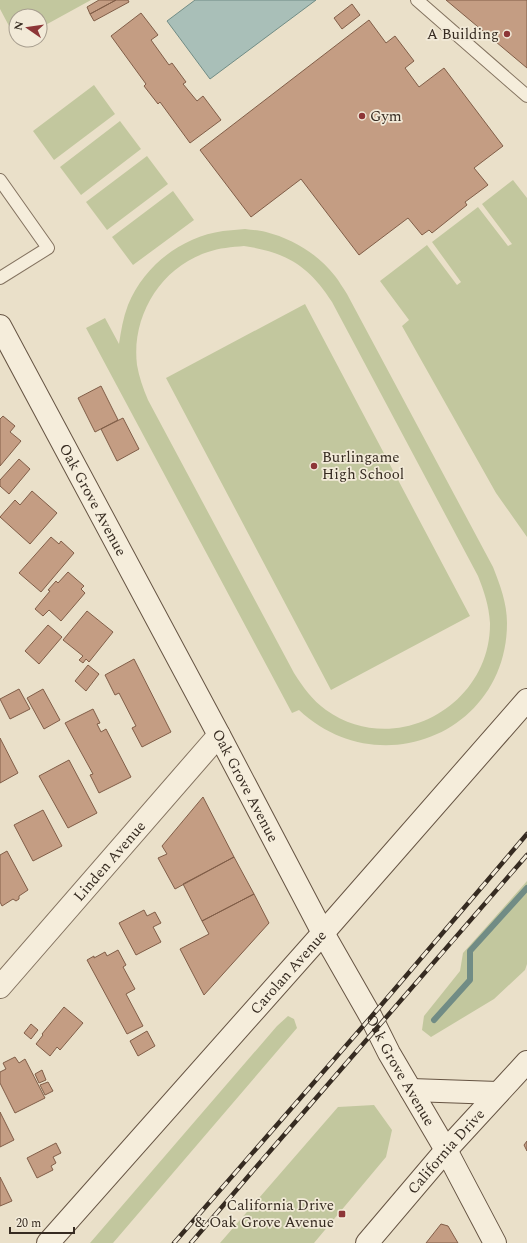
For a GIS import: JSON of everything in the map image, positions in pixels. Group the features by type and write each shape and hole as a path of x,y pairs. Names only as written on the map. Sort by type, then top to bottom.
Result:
{"street":[{"name":"Oak Grove Avenue","path":"0,326 219,735 323,933 389,1054 446,1150 495,1243"},
{"name":"Carolan Avenue","path":"48,1243 527,700"},
{"name":"Linden Avenue","path":"0,987 219,735"},
{"name":"California Drive","path":"367,1243 446,1150 527,1062"},
{"path":"411,1090 498,1093"}],"lane":[{"path":"422,2 527,96"},
{"path":"0,180 48,248 0,278"}],"green space":[{"path":"0,0 91,0 48,24 48,8 8,8 8,24 0,9"},
{"path":"94,85 115,114 54,160 33,131"},
{"path":"120,121 141,149 81,195 60,167"},
{"path":"147,156 168,184 107,230 86,202"},
{"path":"513,180 527,198 527,537 496,493 402,326 409,320 380,281 427,245 457,285 461,282 432,242 478,207 508,246 512,244 482,204"},
{"path":"173,191 194,220 133,265 112,237"},
{"path":"245,229 266,232 295,243 313,254 336,278 347,294 496,574 503,594 507,616 501,661 486,694 462,719 433,736 400,744 365,744 331,732 299,710 292,713 86,328 105,318 119,344 123,320 128,305 135,291 154,266 179,247 193,240 208,234","holes":["244,246 284,257 305,270 332,302 478,576 484,593 489,611 490,623 486,653 474,678 457,700 434,716 408,726 381,729 353,724 326,710 316,702 304,688 294,673 148,400 141,382 137,365 136,347 139,329 144,312 163,281 176,269 191,259 208,252"]},
{"path":"305,304 470,616 331,690 166,378"},
{"path":"527,881 527,964 525,970 494,999 431,1037 422,1030 424,1016 460,971 463,953"},
{"path":"288,1016 294,1019 297,1028 113,1243 90,1243 277,1026"},
{"path":"374,1105 392,1130 386,1157 314,1243 220,1243 338,1107"}],"water":[{"path":"195,0 316,0 210,79 167,21"}],"building":[{"path":"99,0 116,0 90,14 87,7"},
{"path":"116,0 128,0 129,2 94,21 90,14"},
{"name":"A Building","path":"446,0 527,0 527,68"},
{"path":"352,4 360,15 342,29 334,18"},
{"path":"141,13 158,35 151,40 169,65 172,63 186,82 183,84 197,101 203,96 221,120 190,143 160,102 158,104 144,86 146,84 111,36"},
{"name":"Gym","path":"369,20 386,43 395,36 414,61 405,68 419,87 444,68 503,146 474,168 488,185 465,202 467,205 432,233 429,230 422,235 408,218 359,255 301,179 251,217 200,150"},
{"path":"101,386 118,420 95,432 78,398"},
{"path":"3,416 15,426 10,432 21,441 0,466 0,419"},
{"path":"123,418 139,449 117,461 101,429"},
{"path":"19,459 30,469 9,494 0,486 0,480"},
{"path":"32,491 57,513 30,544 0,517 15,500 20,505"},
{"path":"51,537 59,544 61,541 74,553 41,592 19,573"},
{"path":"68,572 84,586 81,589 85,593 61,621 49,610 43,616 35,609 56,581 58,583"},
{"path":"87,611 113,632 89,662 86,659 83,663 79,660 83,656 63,640"},
{"path":"48,625 62,637 39,664 25,651"},
{"path":"134,659 171,732 142,747 132,728 136,726 119,693 115,695 105,675"},
{"path":"88,665 99,674 86,691 75,681"},
{"path":"19,689 30,709 10,719 0,699"},
{"path":"43,689 60,720 44,729 27,698"},
{"path":"93,709 100,723 97,724 101,732 106,729 131,777 99,793 90,775 93,774 65,723"},
{"path":"0,738 18,773 0,783"},
{"path":"69,760 97,813 68,828 39,776"},
{"path":"203,797 234,857 175,889 158,858 167,854 162,846"},
{"path":"43,810 62,846 33,861 14,825"},
{"path":"7,851 28,890 19,896 19,899 16,901 13,899 2,906 0,902 0,855"},
{"path":"234,857 254,894 202,921 183,884"},
{"path":"254,894 269,923 204,995 180,949 209,934 202,921"},
{"path":"144,910 147,916 155,912 161,923 153,927 161,942 136,955 119,923"},
{"path":"118,950 126,965 123,967 135,989 126,994 143,1026 127,1034 87,960 105,952 107,956"},
{"path":"64,1007 83,1023 60,1050 57,1047 50,1056 36,1044 43,1035 42,1034"},
{"path":"31,1024 38,1030 31,1039 24,1033"},
{"path":"147,1031 155,1046 138,1056 130,1041"},
{"path":"15,1057 19,1063 25,1059 45,1098 15,1113 0,1083 0,1072 6,1069 3,1063"},
{"path":"42,1070 46,1080 39,1083 35,1074"},
{"path":"48,1082 53,1091 45,1095 40,1085"},
{"path":"0,1112 14,1140 0,1147"},
{"path":"527,1141 527,1151 524,1145"},
{"path":"56,1143 61,1153 53,1157 56,1163 51,1166 53,1170 37,1178 27,1158"},
{"path":"0,1177 12,1201 0,1206"},
{"path":"441,1224 448,1226 458,1243 426,1243"}],"waterway":[{"path":"434,1020 470,980 470,951 527,888"}],"railway":[{"path":"174,1243 371,1017 527,834"},
{"path":"191,1243 527,855"}],"place":[{"name":"A Building","path":"507,34"},
{"name":"Gym","path":"362,116"},
{"name":"Burlingame High School","path":"314,466"},
{"name":"California Drive & Oak Grove Avenue","path":"342,1214"}]}
